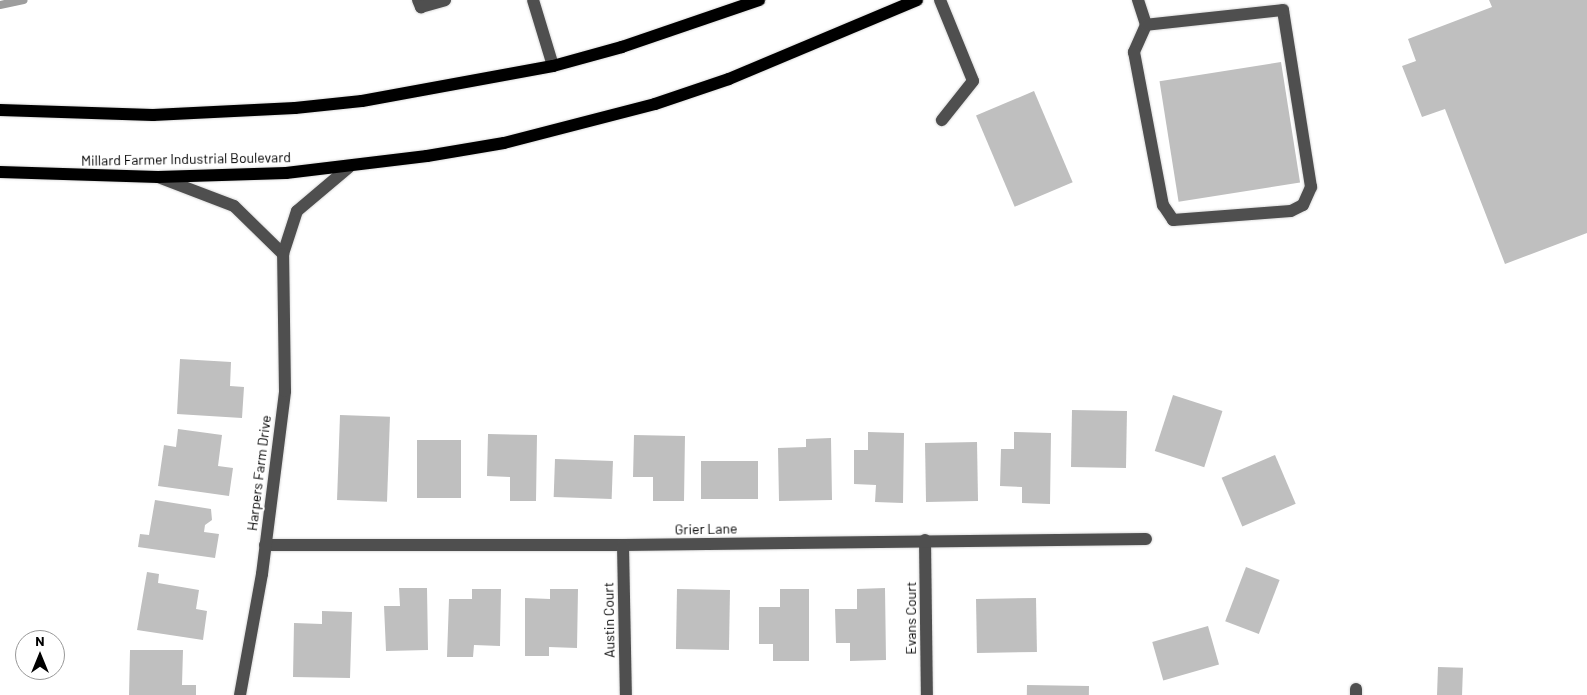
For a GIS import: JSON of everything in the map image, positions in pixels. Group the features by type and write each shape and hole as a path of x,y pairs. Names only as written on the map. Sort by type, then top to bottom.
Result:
{"main road":[{"path":"0,110 153,115 295,108 428,90 553,66 622,47 759,0"},
{"name":"Millard Farmer Industrial Boulevard","path":"0,172 158,177 286,173 349,167 504,143 655,104 802,51 916,0"}],"street":[{"path":"418,0 421,7 445,0"},
{"path":"533,0 553,66"},
{"path":"940,0 973,81 942,120"},
{"path":"1138,0 1146,25 1134,52 1164,205 1173,220 1292,211 1303,205 1311,188 1283,10 1146,25"},
{"name":"Harpers Farm Drive","path":"240,695 266,545 285,391 283,254 297,210 349,167"},
{"path":"158,177 234,206 283,254"},
{"name":"Grier Lane","path":"266,545 623,545 925,540 1146,539"},
{"name":"Evans Court","path":"925,540 926,695"},
{"name":"Austin Court","path":"623,545 626,695"}],"building":[{"path":"1489,0 1587,0 1587,233 1505,264 1445,109 1422,117 1402,66 1416,61 1408,39 1492,7"},
{"path":"1281,62 1300,182 1179,202 1160,81"},
{"path":"1034,91 1073,182 1015,207 976,116"},
{"path":"180,359 231,362 230,386 244,387 242,418 177,414"},
{"path":"1173,395 1222,411 1204,467 1155,451"},
{"path":"1072,410 1127,411 1126,468 1071,467"},
{"path":"340,415 390,417 387,502 337,500"},
{"path":"178,429 222,435 218,466 233,468 229,496 158,486 164,445 176,447"},
{"path":"868,432 904,433 903,503 875,502 876,485 854,484 854,450 868,450"},
{"path":"1014,432 1051,433 1050,504 1022,503 1022,487 1000,486 1001,449 1014,449"},
{"path":"488,434 537,435 536,501 510,501 510,477 487,476"},
{"path":"634,435 685,436 684,501 653,501 653,477 633,477"},
{"path":"831,438 832,500 779,501 778,448 806,447 806,439"},
{"path":"417,440 461,440 461,498 417,498"},
{"path":"977,442 978,501 926,502 925,443"},
{"path":"1275,455 1296,504 1242,526 1222,478"},
{"path":"555,459 613,461 612,499 554,497"},
{"path":"701,461 758,461 758,499 701,499"},
{"path":"155,500 211,509 212,520 205,525 204,532 219,534 215,558 138,547 140,534 149,535"},
{"path":"1246,567 1280,580 1259,634 1225,621"},
{"path":"147,572 159,574 158,583 199,590 196,609 207,611 203,640 137,630"},
{"path":"399,588 427,588 428,650 386,651 384,606 400,606"},
{"path":"885,588 886,660 850,661 850,643 836,643 835,609 857,609 857,589"},
{"path":"472,589 501,589 500,646 474,645 473,657 447,657 449,599 472,599"},
{"path":"550,589 578,589 577,648 549,647 549,656 525,656 525,598 550,599"},
{"path":"677,589 730,590 729,650 676,649"},
{"path":"780,589 809,589 809,661 773,661 773,644 759,644 759,607 780,607"},
{"path":"1036,598 1037,652 977,653 976,599"},
{"path":"322,611 352,612 350,678 293,677 294,623 322,624"},
{"path":"1208,626 1219,664 1163,680 1152,642"},
{"path":"130,650 183,650 182,685 196,685 196,695 129,695"},
{"path":"1438,667 1463,668 1462,695 1437,695"},
{"path":"1027,685 1089,686 1089,695 1027,695"}],"waterway":[{"path":"0,5 23,0"}]}
